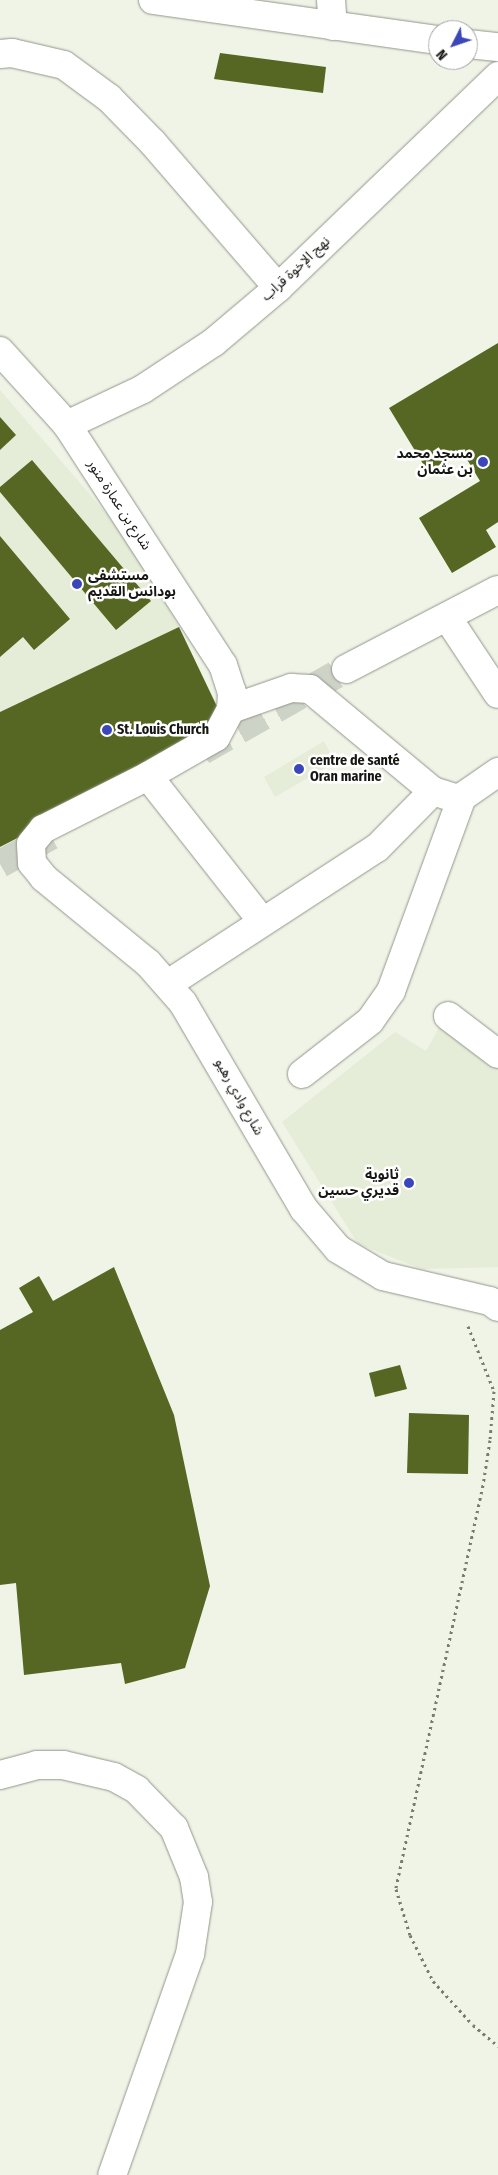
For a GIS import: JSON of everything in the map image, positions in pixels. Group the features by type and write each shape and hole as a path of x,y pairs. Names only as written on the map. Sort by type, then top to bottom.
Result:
{"street":[{"path":"153,0 332,13 428,37"},
{"path":"478,45 498,48"},
{"path":"0,54 12,52 64,65 109,98 153,143 278,288"},
{"name":"نهج الإخوة قراب","path":"67,425 143,389 214,342 278,288 498,76"},
{"name":"شارع بن عمارة منور","path":"0,351 67,425 223,665 232,692 231,709"},
{"path":"346,669 498,590"},
{"path":"446,618 498,694"},
{"path":"262,921 148,776 216,737 231,709 291,688 310,689 433,791 462,798"},
{"path":"302,1074 370,1021 391,991 462,798 498,772"},
{"name":"شارع وادي رهيو","path":"148,776 42,829 31,844 30,853 38,871 148,963 168,984 197,1022 319,1230 338,1249 383,1276 495,1303"},
{"path":"168,984 262,921 377,848 433,791"},
{"path":"448,1016 498,1054"},
{"path":"0,1775 37,1765 63,1765 114,1778 137,1790 174,1828 194,1876 197,1911 190,1954 112,2175"}],"path":[{"path":"455,1294 494,1391 490,1440 481,1495 396,1889 410,1935 433,1982 473,2025 498,2046"}],"shaded area":[{"name":"مستشفى بودانس القديم","path":"0,390 130,541 179,627 0,712"},
{"name":"centre de santé Oran marine","path":"324,741 335,762 275,797 264,777"},
{"name":"ثانوية قديري حسين","path":"441,1024 498,1066 498,1267 422,1269 358,1244 282,1122 395,1032 426,1051"}],"building":[{"path":"220,53 326,67 323,93 214,79"},
{"name":"مسجد محمد بن عثمان","path":"498,343 498,522 486,530 496,547 452,573 419,518 480,481 462,451 428,472 389,408"},
{"path":"0,417 16,435 0,450"},
{"path":"32,460 151,601 116,630 0,492 0,487"},
{"path":"0,536 70,619 34,650 23,637 0,657"},
{"name":"St. Louis Church","path":"179,627 223,719 207,740 0,847 0,712"},
{"path":"114,1267 174,1415 210,1586 185,1668 125,1684 121,1663 24,1675 16,1583 0,1585 0,1330 33,1312 19,1288 39,1276 53,1301"},
{"path":"400,1365 407,1389 375,1397 369,1373"},
{"path":"409,1413 469,1415 468,1474 407,1473"}],"tunnel":[{"path":"202,751 346,669"},
{"path":"0,864 51,836"}],"place":[{"name":"مسجد محمد بن عثمان","path":"483,462"},
{"name":"مستشفى بودانس القديم","path":"77,584"},
{"name":"St. Louis Church","path":"107,730"},
{"name":"centre de santé Oran marine","path":"299,769"},
{"name":"ثانوية قديري حسين","path":"409,1183"}]}
